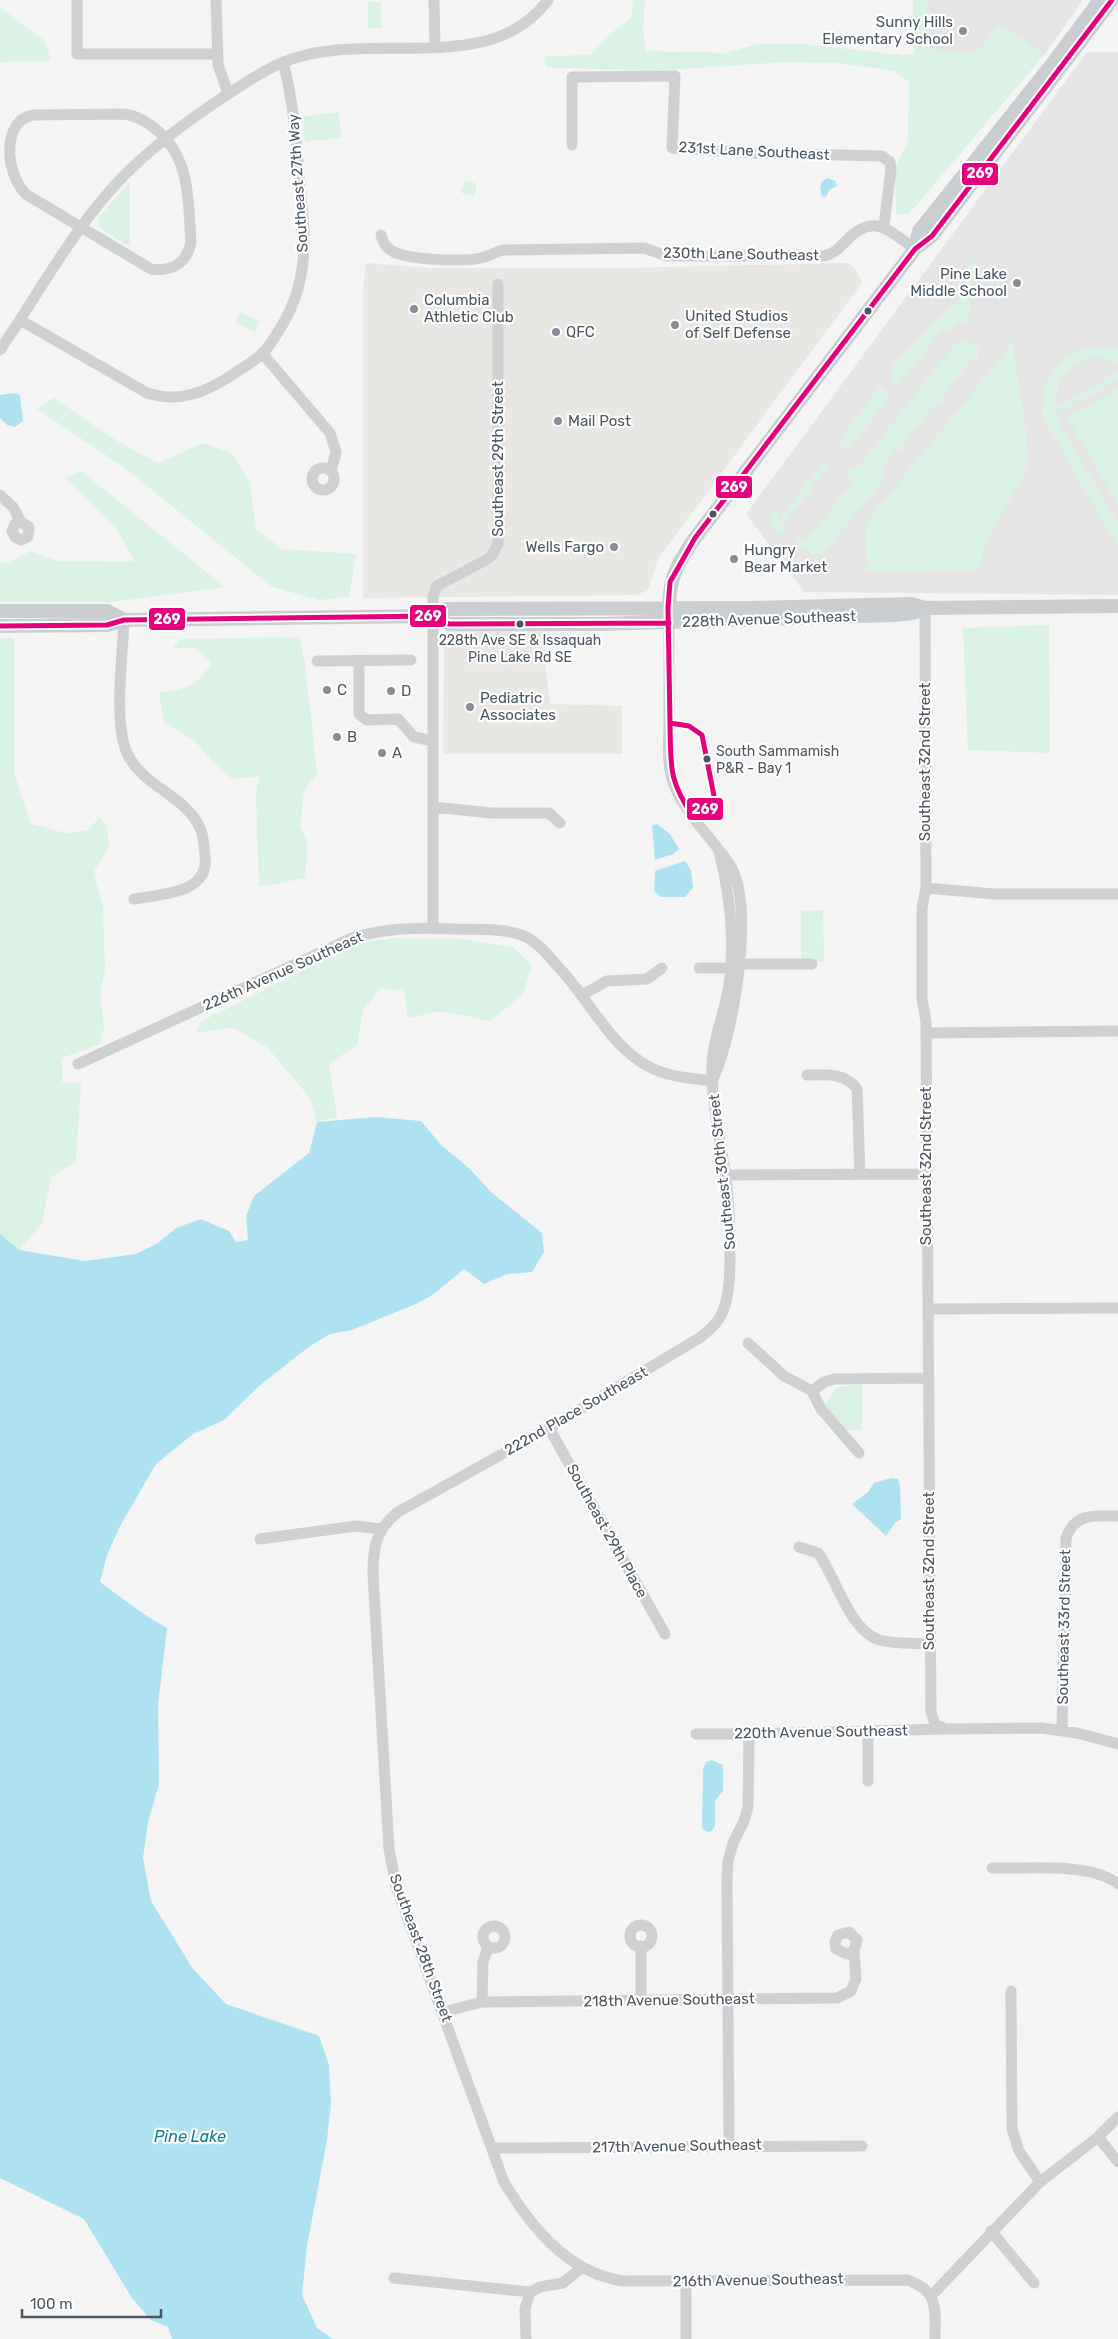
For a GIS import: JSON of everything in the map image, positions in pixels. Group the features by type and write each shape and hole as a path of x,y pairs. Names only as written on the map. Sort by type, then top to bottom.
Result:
{"main road":[{"path":"915,250 919,231 1056,60 1100,0"},
{"path":"669,623 670,582 690,545 915,250 932,236 1112,0"},
{"name":"228th Avenue Southeast","path":"0,626 107,625 124,620 433,616 447,609 911,604 925,608 1118,606"},
{"name":"228th Avenue Southeast","path":"433,616 449,624 669,623 894,615 913,613 925,608"},
{"name":"228th Avenue Southeast","path":"0,611 107,611 124,620"},
{"path":"14,626 16,611"}],"street":[{"path":"77,0 77,54 216,54"},
{"path":"216,0 216,54 220,76 228,94"},
{"path":"434,0 434,47"},
{"path":"0,350 81,227 119,181 165,137 228,94 283,62 311,54 348,48 434,47 483,43 502,37 528,21 548,0"},
{"name":"Southeast 27th Way","path":"262,354 286,319 294,302 304,259 305,237 293,109 283,62"},
{"name":"231st Lane Southeast","path":"572,145 572,77 675,76 672,148 763,154 882,156 890,162 891,168 884,226"},
{"path":"124,114 140,118 165,137 181,161 186,182 191,242 189,252 178,265 168,270 151,269 81,227 20,188 11,172 10,136 15,125 22,118 33,115 124,114"},
{"name":"230th Lane Southeast","path":"381,235 386,246 398,254 450,259 483,258 503,250 644,248 667,256 824,256 835,252 860,228 874,225 884,226"},
{"path":"884,226 915,250"},
{"name":"Southeast 29th Street","path":"433,929 433,596 437,586 486,560 492,555 498,544 498,284"},
{"path":"20,320 147,393 158,396 173,398 200,393 222,381 262,354 330,433 336,452 331,470"},
{"path":"0,495 13,507 21,522"},
{"name":"Southeast 32nd Street","path":"925,608 926,888 922,908 922,998 926,1033 929,1644 931,1712 940,1726"},
{"path":"124,620 120,721 127,752 138,769 184,808 199,824 206,859 203,876 197,883 187,888 134,898"},
{"path":"662,968 647,979 607,982 582,995 626,1050 647,1065 662,1073 682,1078 713,1081 719,1067 735,1006 735,966 740,910 736,880 730,866 681,799 671,774 669,623"},
{"path":"317,661 411,660"},
{"path":"359,661 359,714 367,720 398,719 414,737 433,741"},
{"path":"433,807 491,813 548,813 560,823"},
{"path":"926,888 994,894 1118,894"},
{"name":"226th Avenue Southeast","path":"78,1064 352,938 374,932 433,929 506,932 529,938 544,950 582,995"},
{"path":"699,968 812,964"},
{"path":"926,1033 1118,1031"},
{"path":"807,1075 840,1076 847,1078 857,1089 860,1173"},
{"name":"Southeast 30th Street","path":"713,1081 725,1175 730,1263"},
{"path":"725,1175 926,1174"},
{"name":"222nd Place Southeast","path":"380,1529 398,1512 548,1428 701,1337 717,1322 727,1300 730,1263"},
{"path":"928,1309 1118,1308"},
{"path":"748,1343 784,1376 812,1391 821,1410 859,1453"},
{"path":"812,1391 824,1382 834,1380 928,1378"},
{"name":"Southeast 29th Place","path":"548,1428 665,1634"},
{"name":"Southeast 33rd Street","path":"1062,1730 1065,1545 1072,1525 1082,1517 1118,1516"},
{"path":"260,1539 356,1526 380,1529"},
{"name":"Southeast 28th Street","path":"380,1529 374,1550 373,1574 389,1849 396,1886 444,2012 504,2182 525,2214 554,2246 582,2268"},
{"path":"799,1547 818,1553 850,1612 870,1635 889,1642 929,1644"},
{"name":"220th Avenue Southeast","path":"696,1734 868,1732 940,1726 1062,1730 1118,1744"},
{"path":"868,1732 868,1780"},
{"path":"729,2145 728,1862 748,1807 748,1734"},
{"path":"992,1868 1085,1870 1100,1873 1118,1884"},
{"path":"641,1946 641,2000"},
{"path":"482,2002 483,1962 488,1947"},
{"name":"218th Avenue Southeast","path":"444,2012 466,2004 482,2002 845,1996 855,1986 854,1951"},
{"path":"1011,1991 1012,2129 1019,2151 1040,2182"},
{"path":"935,2339 935,2304 932,2295 991,2231 1040,2182 1098,2137 1118,2117"},
{"path":"1098,2137 1118,2162"},
{"name":"217th Avenue Southeast","path":"492,2148 729,2145 862,2146"},
{"path":"991,2231 1034,2283"},
{"path":"394,2278 530,2292 540,2287 563,2283 582,2268"},
{"name":"216th Avenue Southeast","path":"582,2268 602,2277 623,2281 897,2279 915,2283 932,2295"},
{"path":"686,2282 686,2339"},
{"path":"526,2339 525,2309 530,2292"}],"shaded area":[{"name":"Sunny Hills Elementary School","path":"928,0 1083,0 1044,55 1017,35 968,54 932,50"},
{"name":"Pine Lake Middle School","path":"1087,52 1118,52 1118,595 804,592 746,514"},
{"path":"366,263 430,268 619,268 848,263 855,268 862,283 658,559 649,588 644,592 637,595 363,598 363,289"},
{"path":"545,629 546,670 550,704 622,706 622,754 443,754 444,642 449,630"}],"green space":[{"path":"633,0 645,0 643,28 646,51 725,53 758,44 804,44 900,55 914,54 913,0 928,0 932,50 968,54 983,47 998,26 1017,35 1044,55 909,214 896,214 895,169 908,140 909,82 894,71 837,63 786,62 648,71 546,67 544,56 590,55 614,31 631,18"},
{"path":"368,2 381,2 381,28 368,28"},
{"path":"0,7 45,41 51,61 0,62"},
{"path":"339,112 341,138 305,141 303,116"},
{"path":"465,180 477,184 474,196 461,193"},
{"path":"130,182 130,247 99,227 98,218"},
{"path":"975,261 968,322 958,324 951,331 942,330 899,384 894,382 890,373 892,365 957,301 961,287 961,275"},
{"path":"240,312 260,321 255,332 235,323"},
{"path":"963,339 972,342 978,348 978,359 974,361 972,359 942,396 944,403 942,406 939,399 922,420 924,426 922,429 919,423 902,444 905,451 902,453 899,447 882,467 886,478 825,551 815,554 799,546 797,536 805,541 854,480 845,473 850,467 857,466 865,459 954,345"},
{"path":"1012,339 1026,433 1027,459 1024,475 982,550 981,567 973,570 867,571 865,524 1009,348 1009,340"},
{"path":"1089,347 1103,347 1118,351 1118,364 1103,359 1089,359 1077,363 1067,372 1060,383 1056,396 1056,410 1061,425 1118,524 1118,548 1041,414 1043,412 1046,386 1058,365 1077,351"},
{"path":"1118,372 1118,377 1068,404 1069,406 1118,378 1118,380 1060,414 1058,410 1060,409 1057,408"},
{"path":"880,386 890,396 848,450 838,442"},
{"path":"1118,389 1118,506 1068,417"},
{"path":"54,398 117,441 158,463 203,443 232,453 250,483 256,529 282,549 356,554 349,597 319,600 272,587 122,466 37,409"},
{"path":"824,460 830,464 808,492 813,498 806,495 784,523 780,520"},
{"path":"81,471 225,587 112,602 0,602 0,564 31,551 58,561 135,562 118,531 65,478"},
{"path":"775,510 781,514 777,520 788,528 783,533 777,532 771,526 770,518"},
{"path":"1049,625 1050,753 968,750 963,628"},
{"path":"299,637 305,663 317,773 304,792 300,826 308,844 305,878 259,887 256,794 260,776 232,779 211,760 194,740 164,723 159,693 190,686 206,672 212,663 195,648 173,648 180,639"},
{"path":"0,638 14,638 14,773 31,824 66,833 87,831 99,818 106,825 110,846 93,873 103,906 105,971 100,991 104,1027 100,1044 62,1058 62,1082 81,1083 76,1162 51,1177 42,1224 19,1250 0,1234"},
{"path":"823,910 824,962 801,962 801,911"},
{"path":"394,938 458,939 513,947 532,965 523,994 490,1021 442,1011 408,1018 404,991 381,988 363,1010 357,1045 329,1064 337,1117 317,1122 310,1098 267,1047 231,1027 196,1033 202,1021 312,966 347,945"},
{"path":"862,1384 862,1430 843,1430 825,1406 837,1387"}],"water":[{"path":"828,178 835,181 837,186 829,190 826,197 822,196 820,189 822,181"},
{"path":"14,393 20,395 23,421 15,427 7,425 0,418 0,395"},
{"path":"657,824 670,834 679,849 673,854 655,860 652,826"},
{"path":"685,861 691,870 693,888 685,897 661,897 654,891 655,871"},
{"name":"Pine Lake","path":"376,1117 421,1121 441,1145 469,1168 491,1192 542,1233 544,1252 532,1272 507,1274 484,1284 464,1269 434,1294 416,1304 352,1330 330,1334 310,1346 259,1386 224,1420 193,1434 156,1464 120,1526 107,1555 100,1582 145,1615 167,1628 158,1705 159,1784 148,1822 143,1858 151,1901 193,1969 226,2004 319,2036 329,2065 331,2103 327,2140 307,2246 302,2295 317,2328 333,2339 172,2339 168,2327 151,2320 132,2298 84,2219 0,2178 0,1234 19,1250 85,1261 136,1254 158,1243 176,1228 201,1219 229,1231 236,1242 248,1240 246,1216 254,1196 309,1153 317,1122"},
{"path":"891,1478 898,1479 900,1485 901,1519 895,1523 886,1536 852,1504 868,1492 874,1483"},
{"path":"712,1760 723,1765 723,1791 715,1801 715,1826 712,1831 707,1832 702,1828 703,1769 706,1762"}],"transit line":[{"name":"269","path":"670,723 668,608 670,582 695,538 915,249 932,236 1112,0"},
{"name":"269","path":"0,626 107,625 124,620 433,616 449,624 669,623"},
{"name":"269","path":"670,723 689,726 702,735 714,796 711,804 694,818 675,783 671,762 670,723"}],"place":[{"name":"Sunny Hills Elementary School","path":"963,31"},
{"name":"Pine Lake Middle School","path":"1017,283"},
{"name":"Columbia Athletic Club","path":"414,309"},
{"name":"United Studios of Self Defense","path":"675,325"},
{"name":"QFC","path":"556,332"},
{"name":"Mail Post","path":"558,421"},
{"name":"Wells Fargo","path":"614,547"},
{"name":"Hungry Bear Market","path":"734,559"},
{"name":"228th Ave SE & Issaquah Pine Lake Rd SE","path":"520,624"},
{"name":"C","path":"327,690"},
{"name":"D","path":"391,691"},
{"name":"Pediatric Associates","path":"470,707"},
{"name":"B","path":"337,737"},
{"name":"A","path":"382,753"},
{"name":"South Sammamish P&R - Bay 1","path":"707,759"}]}
